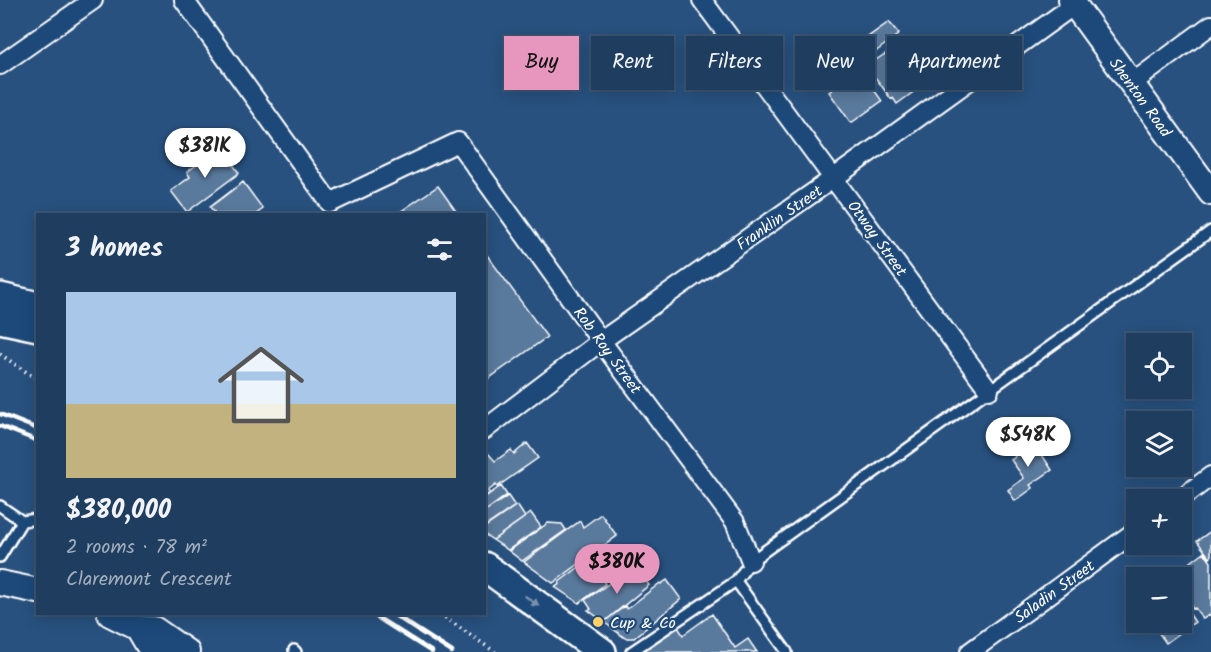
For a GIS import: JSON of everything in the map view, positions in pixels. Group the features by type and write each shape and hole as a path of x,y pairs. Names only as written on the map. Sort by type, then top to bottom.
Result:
{"main road":[{"path":"0,297 36,306"},
{"path":"0,319 36,327"},
{"path":"486,567 602,652"},
{"path":"486,590 570,652"}],"street":[{"path":"0,65 93,0"},
{"name":"Rob Roy Street","path":"184,0 330,203 458,142 735,522 751,561"},
{"name":"Otway Street","path":"702,0 989,390"},
{"name":"Franklin Street","path":"486,428 601,341 834,178 1072,2"},
{"name":"Shenton Road","path":"1072,2 1211,193"},
{"path":"1131,84 1211,25"},
{"path":"1192,490 1211,476"},
{"name":"Saladin Street","path":"970,652 1126,538"},
{"path":"0,583 36,591"},
{"path":"112,615 138,628 154,629 187,652"},
{"path":"138,628 148,645 157,652"}],"lane":[{"path":"631,652 736,580 751,561 1211,231"},
{"path":"0,506 22,521 36,519"},
{"path":"0,557 22,521"},
{"path":"736,580 788,652"}],"path":[{"path":"0,354 36,379"},
{"path":"441,615 495,652"}],"building":[{"path":"889,22 899,34 887,36 887,43 875,52 875,36 869,36"},
{"path":"885,54 887,57 887,90 916,90 897,104 875,77 875,61"},
{"path":"832,90 874,90 882,101 851,123 829,92"},
{"path":"221,147 239,173 187,212 171,191 190,177 187,172"},
{"path":"243,182 263,209 257,213 215,213 210,207"},
{"path":"438,186 457,213 398,213"},
{"path":"486,254 547,337 486,381"},
{"path":"1031,438 1052,470 1030,485 1033,488 1015,501 1008,490 1024,478 1011,460 1015,457 1014,451"},
{"path":"527,443 538,458 497,487 496,485 486,496 486,453 495,461 511,450 514,454"},
{"path":"501,486 507,495 486,511 486,497"},
{"path":"508,496 515,506 486,526 486,511"},
{"path":"517,505 525,517 493,540 486,535 486,527"},
{"path":"531,513 541,527 508,550 493,540"},
{"path":"601,514 617,536 553,583 524,562 580,521 583,527"},
{"path":"548,523 562,524 566,530 522,561 509,551"},
{"path":"1211,531 1211,557 1210,558 1197,541"},
{"path":"601,551 616,573 604,582 605,584 579,603 555,587 560,584 559,582"},
{"path":"1204,552 1211,562 1211,614 1203,619 1195,608 1192,608 1192,567 1184,567"},
{"path":"636,567 649,585 604,622 588,610 591,609 585,600"},
{"path":"667,580 681,599 634,638 625,638 604,622 625,606 627,609"},
{"path":"712,614 735,648 748,639 757,652 648,652 645,650 678,627 683,635"},
{"path":"1159,633 1180,633 1166,643"}],"railway":[{"path":"0,414 36,428"},
{"path":"0,426 36,440"},
{"path":"374,615 432,652"},
{"path":"395,615 452,652"}],"place":[{"name":"Cup & Co","path":"598,622"}]}
